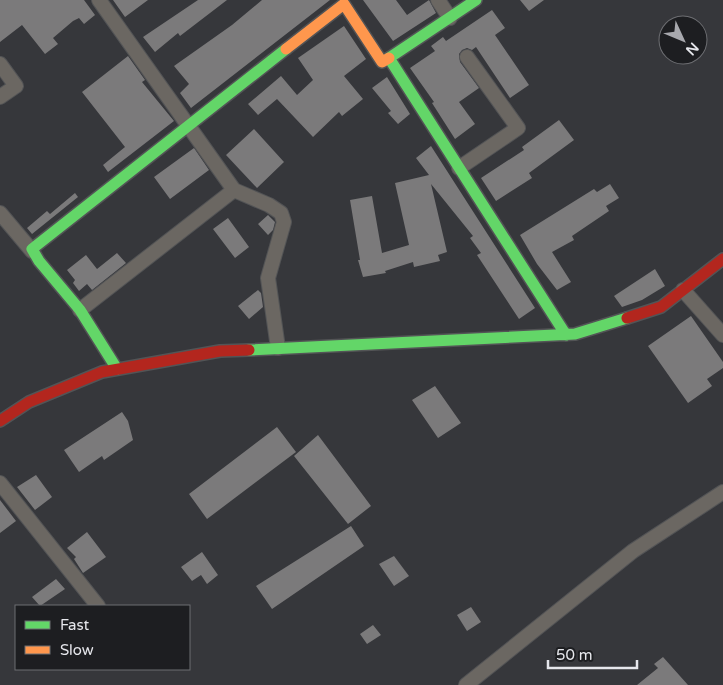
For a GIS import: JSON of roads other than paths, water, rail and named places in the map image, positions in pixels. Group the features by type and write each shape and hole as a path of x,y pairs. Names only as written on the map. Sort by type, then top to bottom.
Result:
{"street":[{"path":"98,0 234,190 269,205 281,213 284,222 268,278 278,348"},
{"path":"438,0 450,18"},
{"path":"32,251 55,229 343,2 382,62 476,0"},
{"path":"459,168 518,128 467,57"},
{"path":"389,58 566,335"},
{"path":"0,64 16,86 0,97"},
{"path":"80,310 234,190"},
{"path":"0,213 80,310 117,369"},
{"path":"0,421 29,402 102,372 220,351 575,334 661,307 723,259"},
{"path":"683,290 723,335"},
{"path":"0,483 97,605"},
{"path":"466,685 634,551 723,492"}]}
